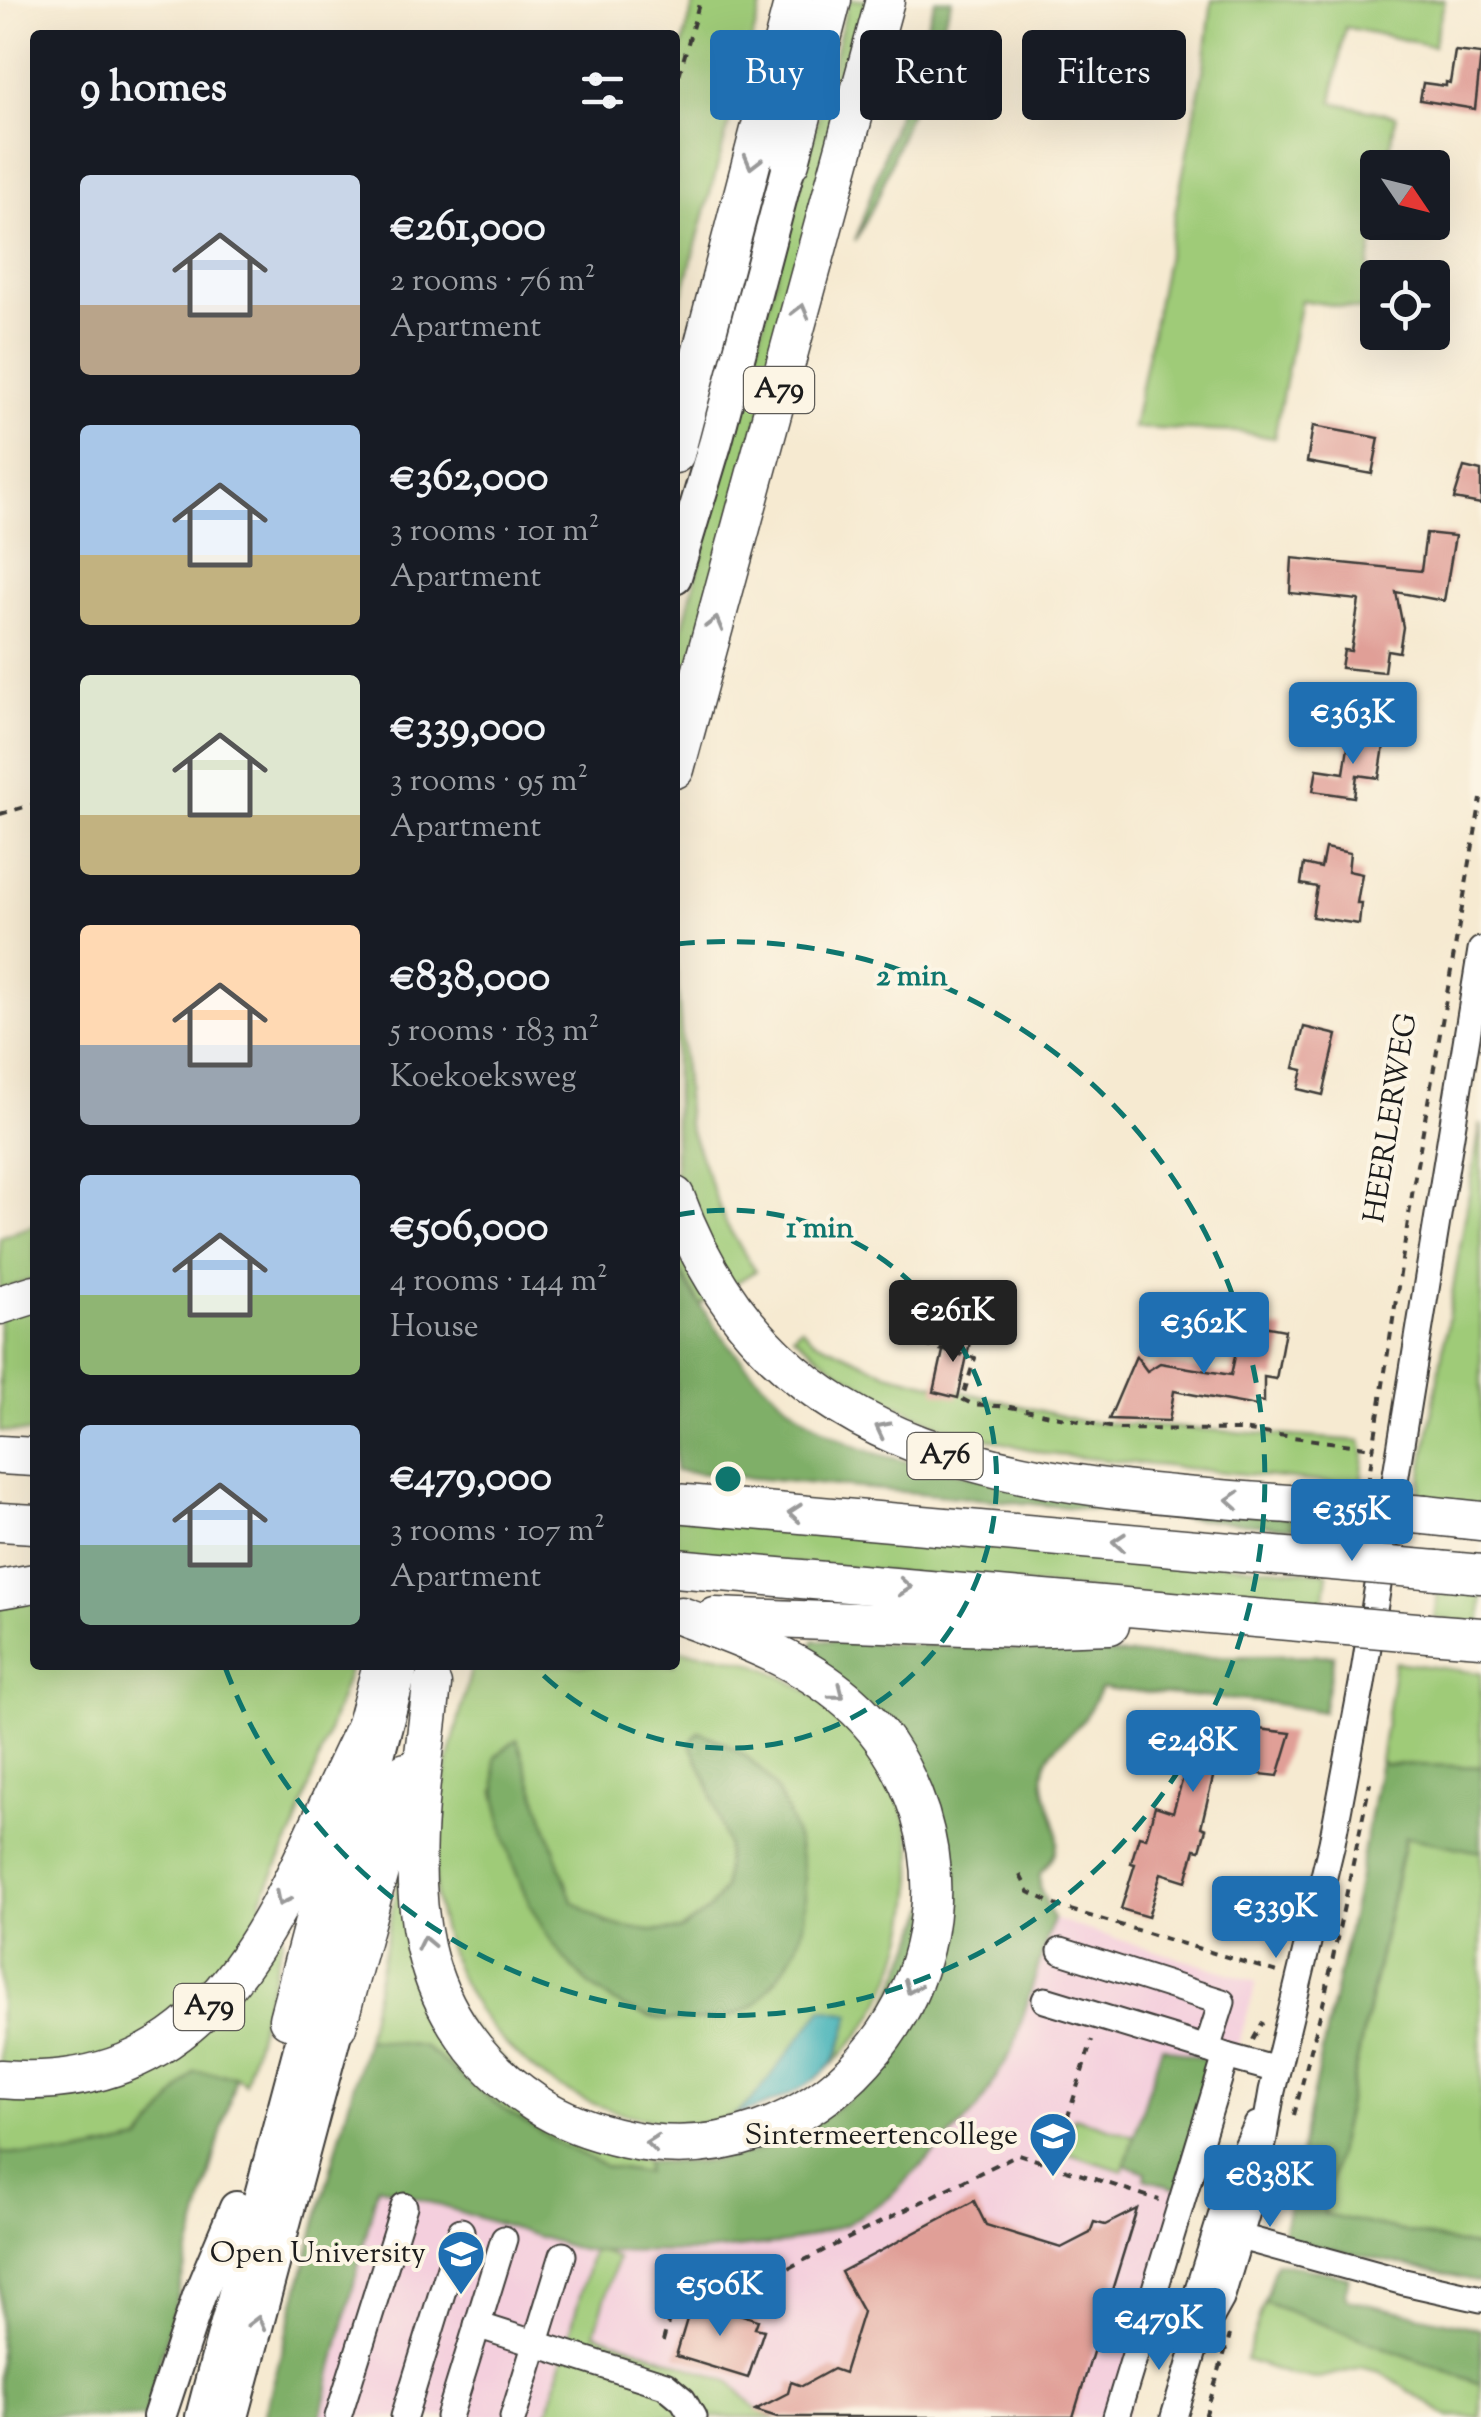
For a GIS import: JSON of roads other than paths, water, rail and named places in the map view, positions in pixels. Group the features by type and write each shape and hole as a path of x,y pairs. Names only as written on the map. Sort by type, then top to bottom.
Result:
{"highway":[{"name":"A79","path":"680,435 794,0"},
{"name":"A79","path":"790,162 832,0"},
{"name":"A79","path":"680,751 885,5"},
{"name":"A76","path":"680,1207 705,1264 754,1334 795,1375 822,1395 898,1438 957,1459 1045,1478 1201,1497 1481,1522"},
{"path":"0,1305 30,1296"},
{"path":"0,1455 30,1457"},
{"name":"A76","path":"680,1502 1481,1574"},
{"path":"0,1522 30,1524"},
{"path":"0,1565 30,1568"},
{"path":"680,1568 1481,1637"},
{"path":"0,1589 30,1584"},
{"path":"680,1616 1020,1628 1302,1622"},
{"path":"424,1672 416,1863 425,1948 454,2023 506,2081 566,2121 656,2144 729,2140 794,2116 826,2096 875,2049 906,2000 918,1971 930,1924 931,1871 924,1828 907,1780 882,1736 867,1720 816,1677 775,1653 680,1617"},
{"name":"A79","path":"288,2019 381,1670"},
{"path":"337,2026 424,1672"},
{"name":"A79","path":"0,2078 63,2078 108,2068 158,2047 214,2002 267,1930 366,1725"}],"main road":[{"name":"A79","path":"680,560 790,162"},
{"path":"202,2417 424,1672"},
{"name":"A79","path":"188,2417 236,2208 288,2019"},
{"path":"232,2417 337,2026"},
{"name":"A79","path":"159,2417 199,2296 236,2208"}],"street":[{"name":"HEERLERWEG","path":"1274,2080 1289,1976 1332,1843 1362,1684 1385,1450 1481,950"},
{"path":"1062,1951 1222,2002 1226,2055 1116,2417"},
{"path":"1045,2000 1226,2055 1274,2080 1256,2178 1229,2234 1221,2299 1196,2344 1174,2417"},
{"path":"338,2417 404,2206"},
{"path":"404,2417 461,2231"},
{"path":"1229,2234 1404,2282 1481,2298"},
{"path":"449,2417 504,2238"},
{"path":"513,2417 563,2255"},
{"path":"478,2324 665,2385 683,2400 693,2417"}],"water":[{"path":"822,2009 851,2014 831,2065 799,2090 734,2116 752,2100"}],"place":[{"name":"Sintermeertencollege","path":"1053,2178"},
{"name":"Open University","path":"461,2296"}]}
